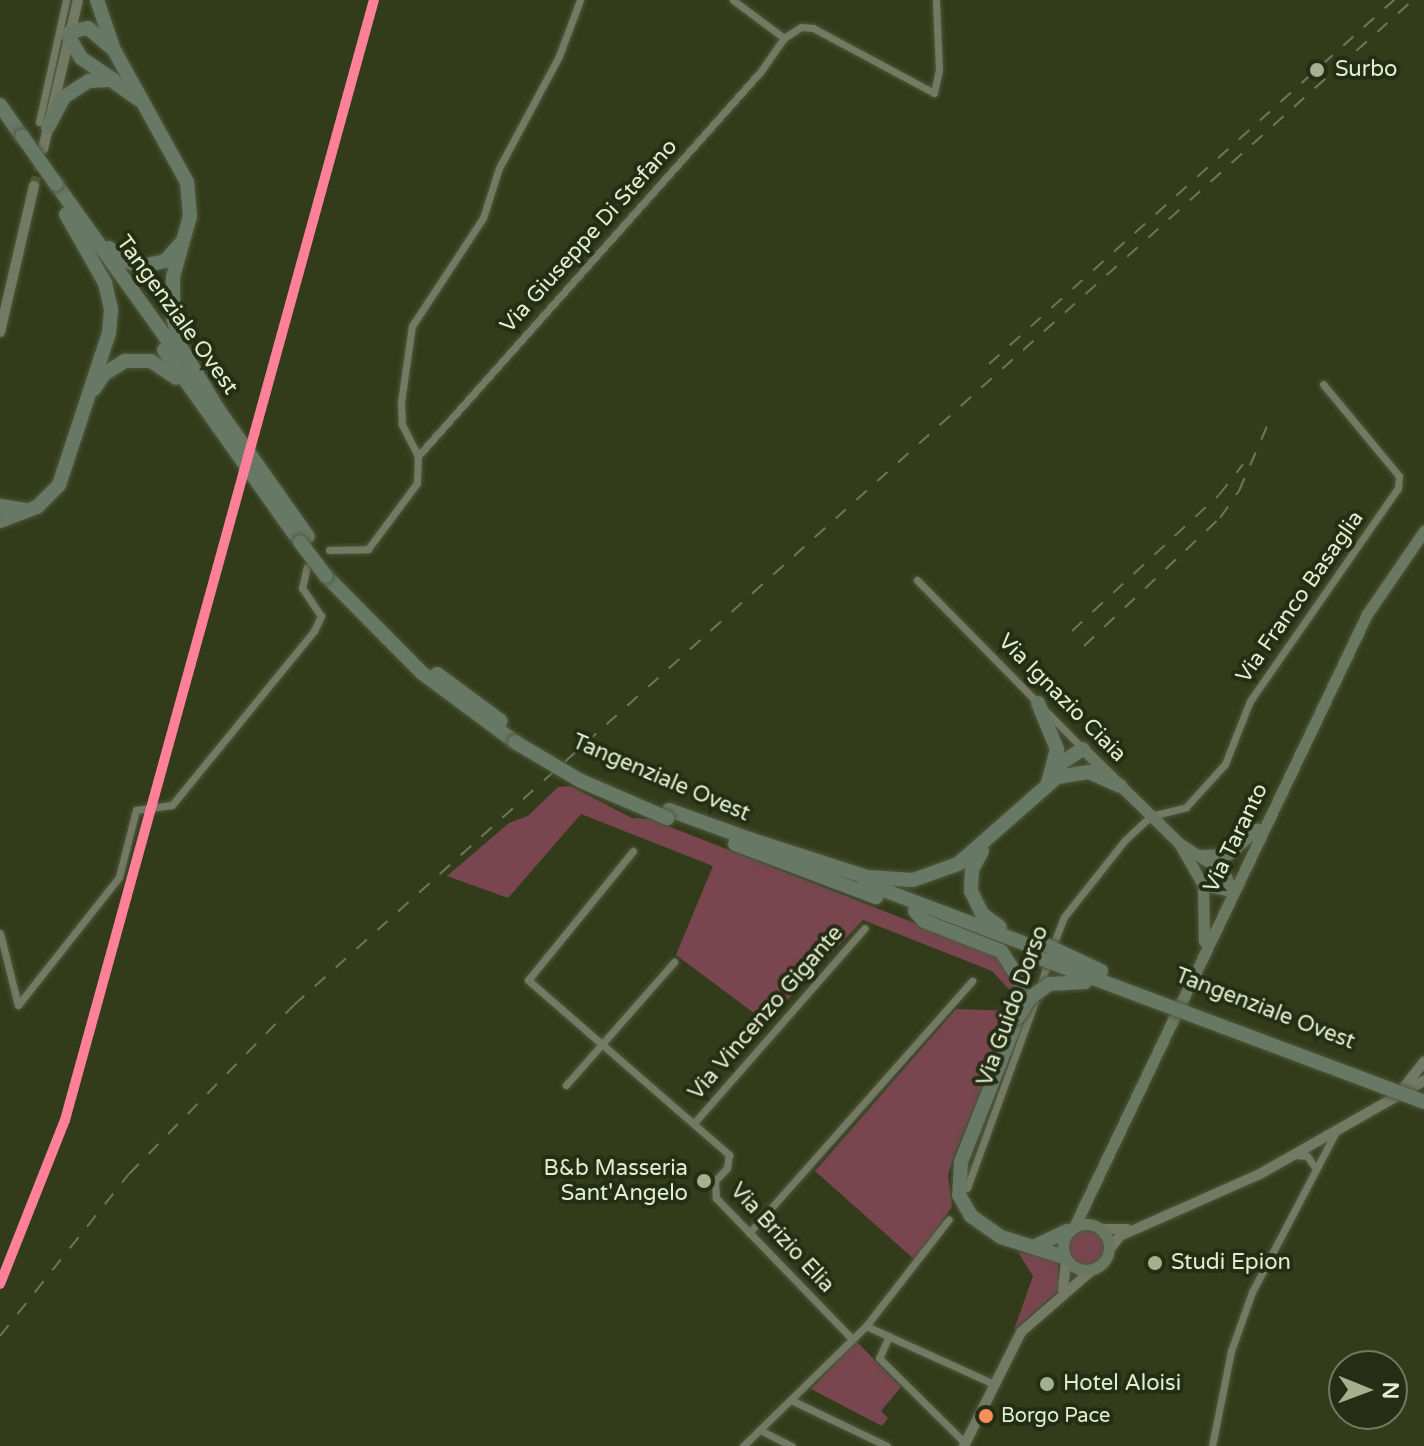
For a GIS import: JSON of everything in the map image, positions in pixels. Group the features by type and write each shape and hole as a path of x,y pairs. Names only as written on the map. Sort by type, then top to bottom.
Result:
{"highway":[{"path":"97,0 114,50 187,182 189,229 173,277 173,317 180,346 219,411"},
{"path":"114,50 88,28 70,35 81,58 119,84 150,113"},
{"path":"44,125 64,97 79,85 101,79 119,84"},
{"name":"Tangenziale Ovest","path":"0,105 20,141 54,189 219,411 227,434"},
{"name":"Tangenziale Ovest","path":"0,121 20,141"},
{"path":"54,189 111,251 132,265 165,261 189,229"},
{"name":"Tangenziale Ovest","path":"54,189 66,214 330,573 422,673 581,781 915,911 1101,971 1424,1092"},
{"path":"1,514 28,511 59,485 88,400 111,309 105,283 66,214"},
{"path":"88,400 115,366 151,361 172,374 227,434"},
{"path":"1038,703 1054,733 1060,770"},
{"path":"746,838 855,873 897,881 945,872 992,838 1083,749"},
{"path":"1060,770 1095,773 1120,786"},
{"name":"Tangenziale Ovest","path":"668,814 746,838 1044,952 1165,1006 1424,1102"},
{"path":"992,838 972,870 973,900 988,920 1044,952"},
{"path":"915,911 924,921 1009,958 1023,985 1018,1017 957,1183 971,1216 1001,1237 1065,1259"},
{"path":"1018,1017 1040,989 1071,979 1165,1006"},
{"path":"1033,1247 1071,1229"}],"main road":[{"name":"Via Taranto","path":"1065,1259 1071,1229 1084,1215 1098,1172 1367,614 1424,531"},
{"name":"Via Ignazio Ciaia","path":"1083,749 1179,843 1224,872 1232,891"},
{"path":"1196,854 1221,856 1240,849 1270,814"},
{"name":"Via Ignazio Ciaia","path":"1179,843 1203,885 1203,954"},
{"path":"1203,885 1232,891"},
{"name":"Via Taranto","path":"1098,1172 1090,1207 1109,1250"},
{"path":"1071,1229 1098,1227"},
{"path":"1065,1259 1076,1268 1092,1270 1109,1250"}],"street":[{"path":"43,149 44,125 66,0"},
{"path":"44,125 78,0"},
{"path":"329,550 360,550 375,543 417,483 418,456 401,415 403,361 412,326 479,225 499,168 559,56 580,0"},
{"path":"733,0 784,38 801,27 813,28 934,93 939,70 936,0"},
{"name":"Via Giuseppe Di Stefano","path":"418,456 761,71 784,38"},
{"path":"0,332 34,186"},
{"name":"Via Franco Basaglia","path":"1151,816 1186,807 1225,764 1250,701 1398,488 1399,476 1323,384"},
{"path":"0,933 18,1005 119,877 136,810 172,805 314,631 321,616 302,588 307,567"},
{"name":"Via Ignazio Ciaia","path":"917,580 1083,749"},
{"name":"Via Guido Dorso","path":"967,1188 1064,917 1101,867 1151,816"},
{"path":"633,851 528,980 694,1123"},
{"name":"Via Vincenzo Gigante","path":"694,1123 865,928"},
{"path":"566,1085 674,962"},
{"path":"749,1233 972,981"},
{"path":"1393,1100 1424,1063 1424,1049"},
{"path":"1109,1250 1115,1239 1295,1155 1424,1081"},
{"name":"Via Brizio Elia","path":"694,1123 729,1155 713,1190 749,1233 852,1339"},
{"path":"1212,1446 1231,1351 1252,1292 1335,1133"},
{"path":"1295,1155 1307,1156 1316,1169"},
{"path":"743,1446 793,1401 866,1326 949,1219"},
{"path":"1098,1227 1137,1228"},
{"name":"Via Taranto","path":"1057,1301 1067,1279 1065,1259"},
{"path":"889,1336 879,1358 965,1444 1021,1332 1092,1270"},
{"path":"866,1326 994,1384"},
{"path":"793,1401 887,1446"},
{"path":"760,1430 792,1446"}],"shaded area":[{"path":"570,786 632,818 650,819 993,954 1005,962 1018,984 1017,998 992,971 863,920 766,1022 676,955 713,866 581,814 508,898 447,876 509,823 528,816 558,787"},
{"path":"956,1009 1013,1011 948,1175 952,1207 915,1260 815,1171"},
{"path":"1086,1229 1099,1234 1104,1247 1099,1260 1086,1265 1073,1260 1068,1247 1073,1234"},
{"path":"1018,1252 1057,1258 1060,1289 1014,1330 1033,1276"},
{"path":"856,1341 901,1387 881,1411 888,1418 882,1426 811,1389"}],"tunnel":[{"path":"34,186 41,159"}],"railway":[{"path":"989,364 1394,0"},
{"path":"0,1336 129,1174 294,1005 1413,0"},
{"path":"1084,646 1220,518 1239,491 1268,424"},
{"path":"1072,631 1219,495 1243,464"}],"transit line":[{"path":"0,1284 65,1120 374,0"}],"place":[{"name":"Surbo","path":"1317,70"},
{"name":"B&b Masseria Sant'Angelo","path":"704,1181"},
{"name":"Studi Epion","path":"1155,1263"},
{"name":"Hotel Aloisi","path":"1047,1384"},
{"name":"Borgo Pace","path":"986,1416"}]}
